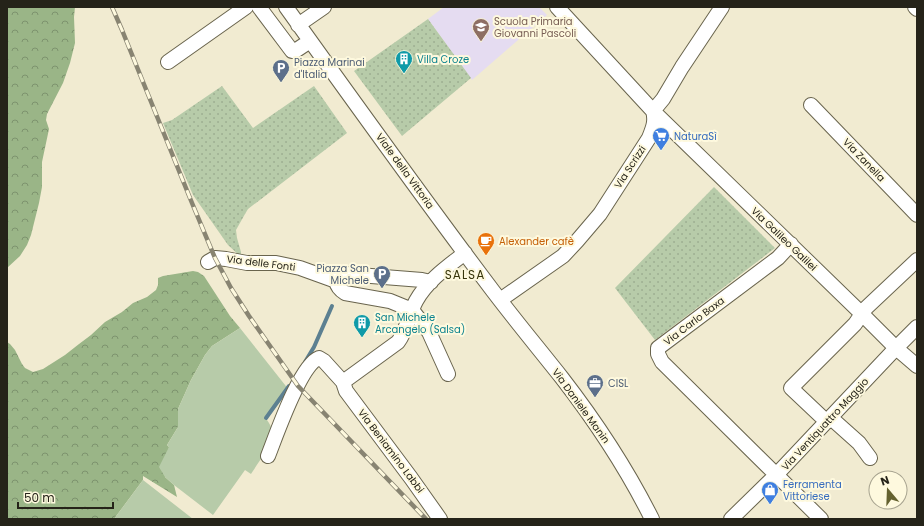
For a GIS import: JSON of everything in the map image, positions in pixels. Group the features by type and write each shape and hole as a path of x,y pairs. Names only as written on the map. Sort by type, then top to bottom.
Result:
{"street":[{"path":"168,62 246,7"},
{"path":"260,7 292,51 295,52 310,41"},
{"name":"Viale della Vittoria","path":"286,7 410,179 500,300"},
{"path":"298,25 324,7"},
{"name":"Via Galileo Galilei","path":"557,7 653,111 896,348 917,366"},
{"path":"653,111 663,99 682,67 722,7"},
{"name":"Via Zanella","path":"811,105 917,216"},
{"name":"Via Scrizzi","path":"500,300 540,274 571,248 600,214 649,138 655,120 653,111"},
{"name":"Via Carlo Baxa","path":"791,244 778,258 658,348 658,354 662,362 821,519"},
{"path":"343,382 398,342 420,294 431,282 465,253"},
{"name":"Via delle Fonti","path":"208,262 215,258 247,263 276,263 300,268 336,281"},
{"path":"870,458 859,443 791,388 855,324 867,307 917,260"},
{"path":"431,282 346,274 340,276 336,281 338,287 345,293 390,301 412,310 426,327 448,374"},
{"name":"Via Daniele Manin","path":"500,300 563,379 596,426 622,465 652,519"},
{"name":"Via Ventiquattro Maggio","path":"731,519 776,475 917,327"},
{"name":"Via Beniamino Labbi","path":"268,456 290,398 306,371 315,360 319,358 324,361 343,382 346,391 440,519"}],"shaded area":[{"name":"Scuola Primaria Giovanni Pascoli","path":"444,7 539,7 547,15 472,80 428,19"}],"green space":[{"path":"7,7 75,7 75,43 63,83 47,114 46,120 49,129 42,162 42,187 31,235 20,256 7,268"},
{"path":"428,19 471,78 402,136 354,71"},
{"path":"222,86 253,128 314,86 347,133 248,209 236,230 241,257 228,245 193,195 163,123 172,120"},
{"path":"714,187 775,248 655,340 615,288"},
{"path":"193,271 204,276 230,316 240,328 212,346 205,355 191,380 178,409 178,427 167,445 169,447 165,477 174,485 177,497 143,476 143,480 114,519 7,519 7,342 15,350 25,368 33,372 43,369 65,355 105,322 122,312 133,303 147,297 156,290 158,278"},
{"path":"240,328 289,390 266,419 270,425 273,437 264,454 251,474 245,470 213,515 165,477 159,467 169,447 167,445 178,427 178,409 191,380 205,355 212,346"},
{"path":"143,480 193,519 114,519"}],"waterway":[{"path":"305,362 314,347 332,306"},
{"path":"266,418 289,386"}],"railway":[{"path":"112,7 215,258 231,288 298,386 426,519"}],"place":[{"name":"Scuola Primaria Giovanni Pascoli","path":"481,42"},
{"name":"Villa Croze","path":"404,74"},
{"name":"Piazza Marinai d'Italia","path":"281,83"},
{"name":"NaturaSì","path":"661,151"},
{"name":"Alexander cafè","path":"486,256"},
{"name":"Piazza San Michele","path":"382,289"},
{"name":"San Michele Arcangelo (Salsa)","path":"362,338"},
{"name":"CISL","path":"595,398"},
{"name":"Ferramenta Vittoriese","path":"770,505"}],"district":[{"name":"SALSA","path":"465,274"}]}
